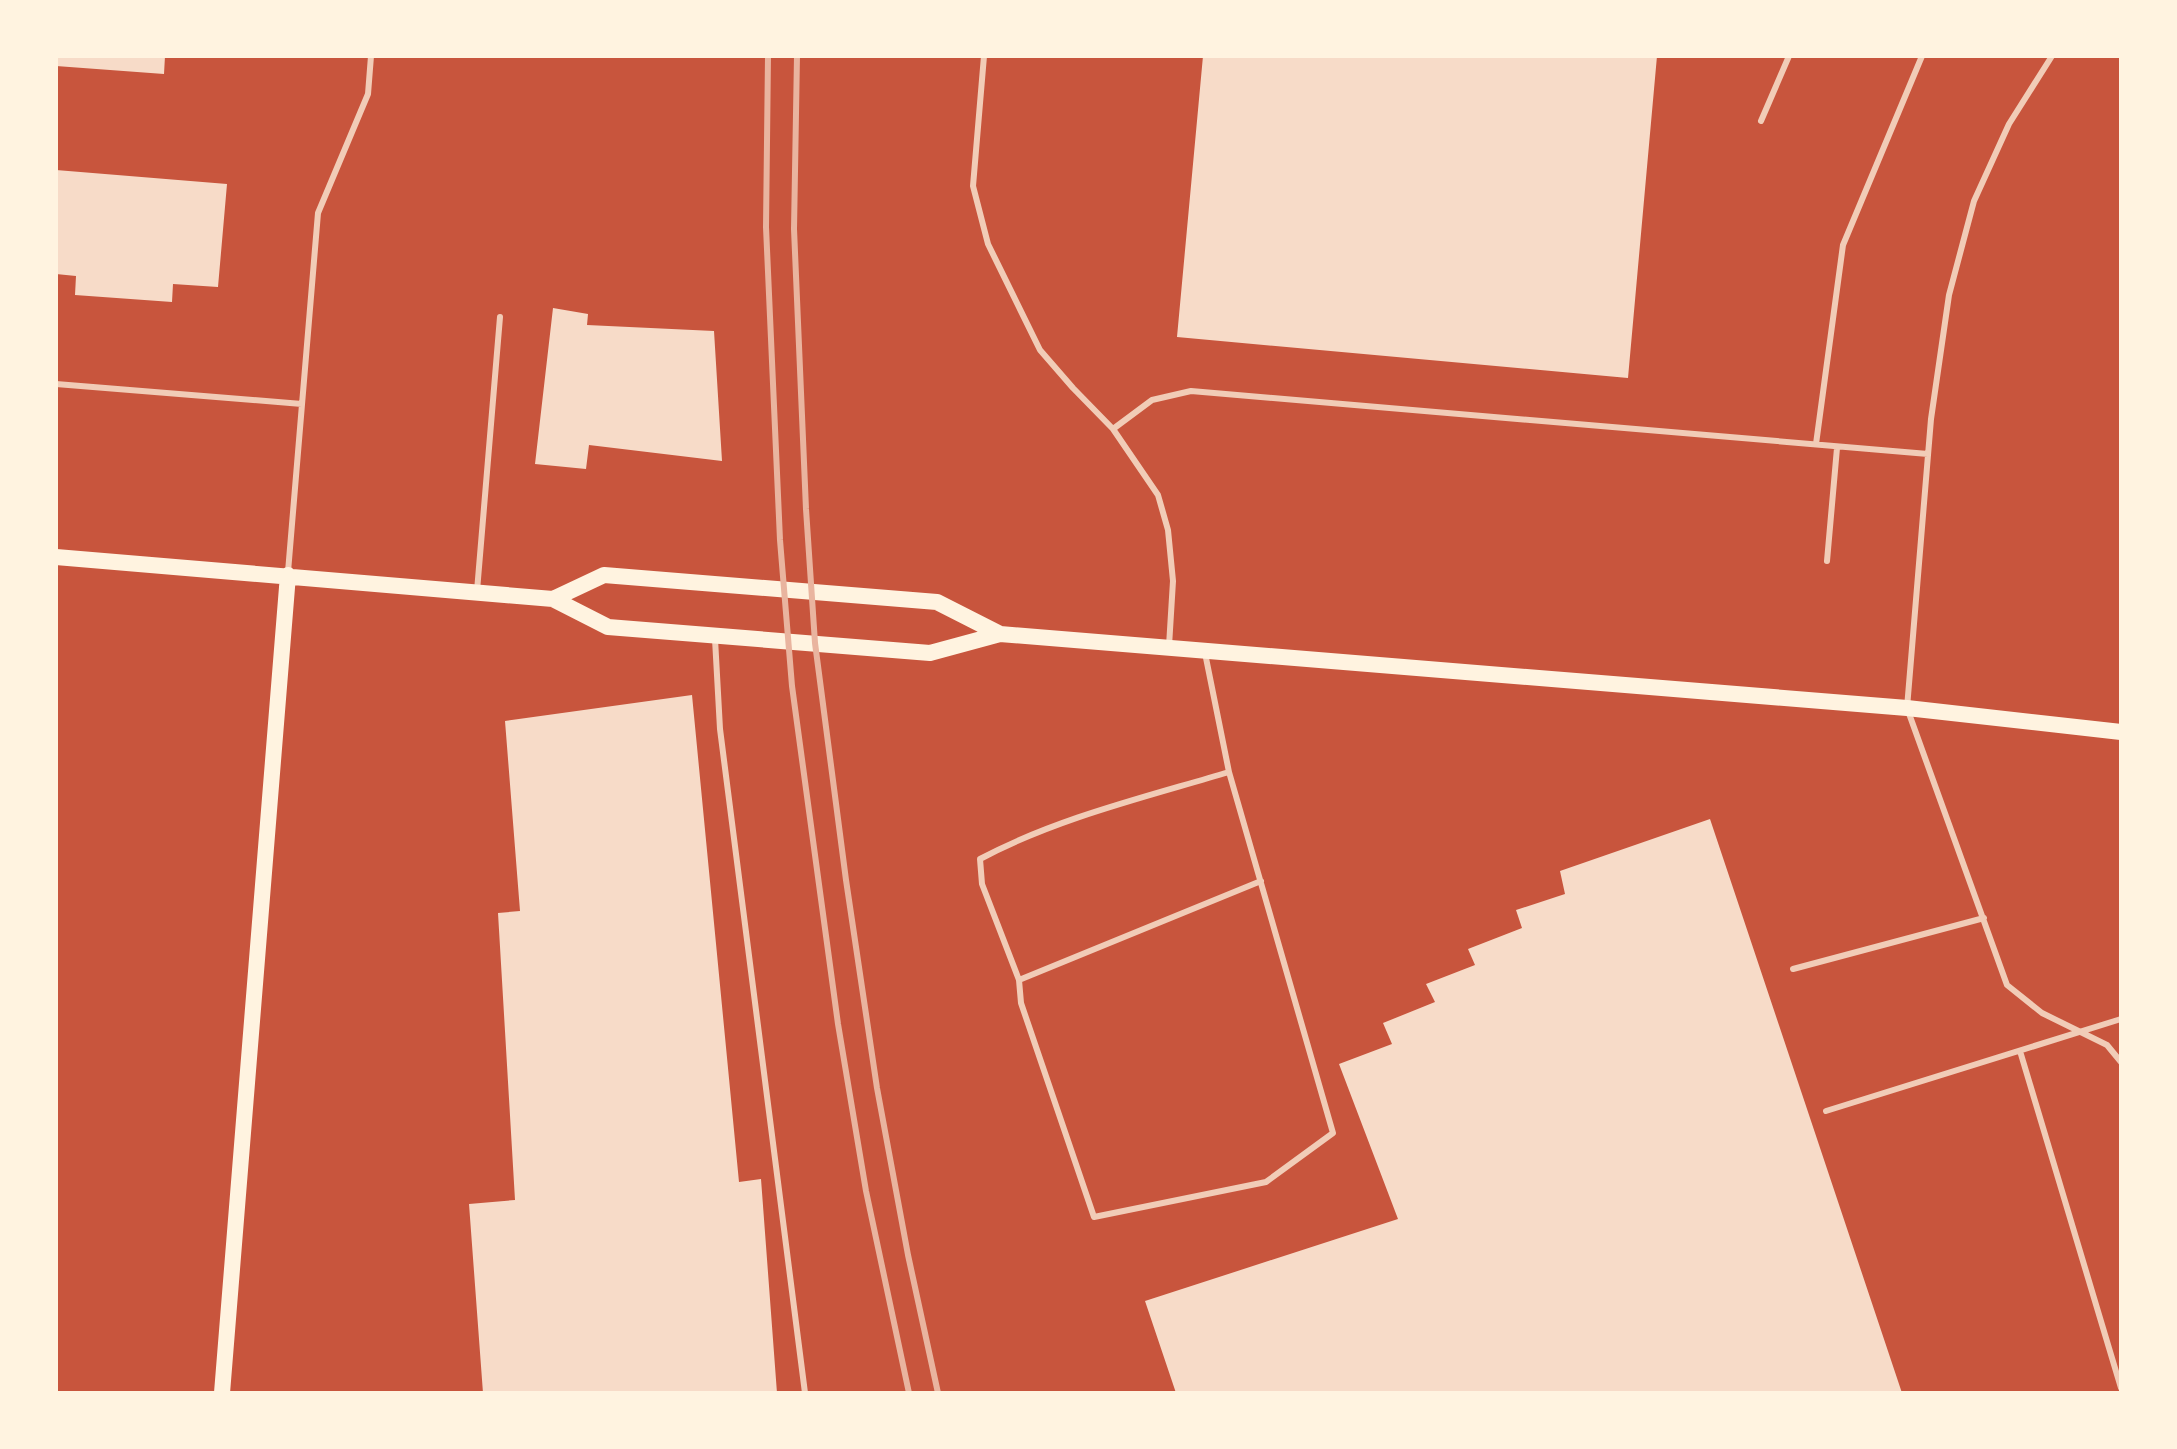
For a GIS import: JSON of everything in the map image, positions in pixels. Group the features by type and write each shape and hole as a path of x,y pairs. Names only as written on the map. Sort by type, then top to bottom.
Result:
{"main road":[{"path":"56,557 553,599 608,627 930,653 1000,634 1907,708 2121,732"},
{"path":"222,1393 288,575"},
{"path":"553,599 604,575 937,602 1000,634"}],"lane":[{"path":"288,575 318,213 368,94 371,56"},
{"path":"984,56 973,186 988,244 1040,350 1113,429 1158,495 1168,530 1173,581 1169,650"},
{"path":"1761,121 1789,56"},
{"path":"1816,444 1843,245 1922,56"},
{"path":"2052,56 2009,124 1974,201 1949,295 1931,419 1907,708 2007,985 2042,1013 2107,1045 2121,1062"},
{"path":"477,591 500,317"},
{"path":"56,384 302,404"},
{"path":"1113,429 1152,400 1191,391 1928,454"},
{"path":"1827,561 1837,448"},
{"path":"715,635 720,729 805,1393"},
{"path":"1205,653 1229,772 1333,1133 1266,1182 1094,1217 1021,1003 1019,980 982,884 980,859 1038,833 1229,772"},
{"path":"1019,980 1261,881"},
{"path":"1793,969 1984,918"},
{"path":"1826,1111 2121,1019"},
{"path":"2020,1051 2121,1388"}],"building":[{"path":"56,56 165,56 164,74 56,66"},
{"path":"1203,56 1657,56 1628,378 1177,337"},
{"path":"56,170 227,184 218,287 173,284 172,302 75,295 76,276 56,274"},
{"path":"553,308 588,314 587,325 714,331 722,461 589,445 586,469 535,464"},
{"path":"692,695 739,1182 761,1179 777,1393 483,1393 469,1204 515,1200 498,913 520,911 505,721"},
{"path":"1710,819 1902,1393 1176,1393 1145,1301 1398,1219 1339,1064 1392,1044 1383,1023 1435,1002 1426,984 1475,965 1468,949 1522,928 1516,910 1565,894 1560,871"}],"railway":[{"path":"768,56 766,227 780,540 792,686 838,1024 866,1191 909,1393"},
{"path":"797,56 794,229 815,643 877,1088 938,1393"}]}
